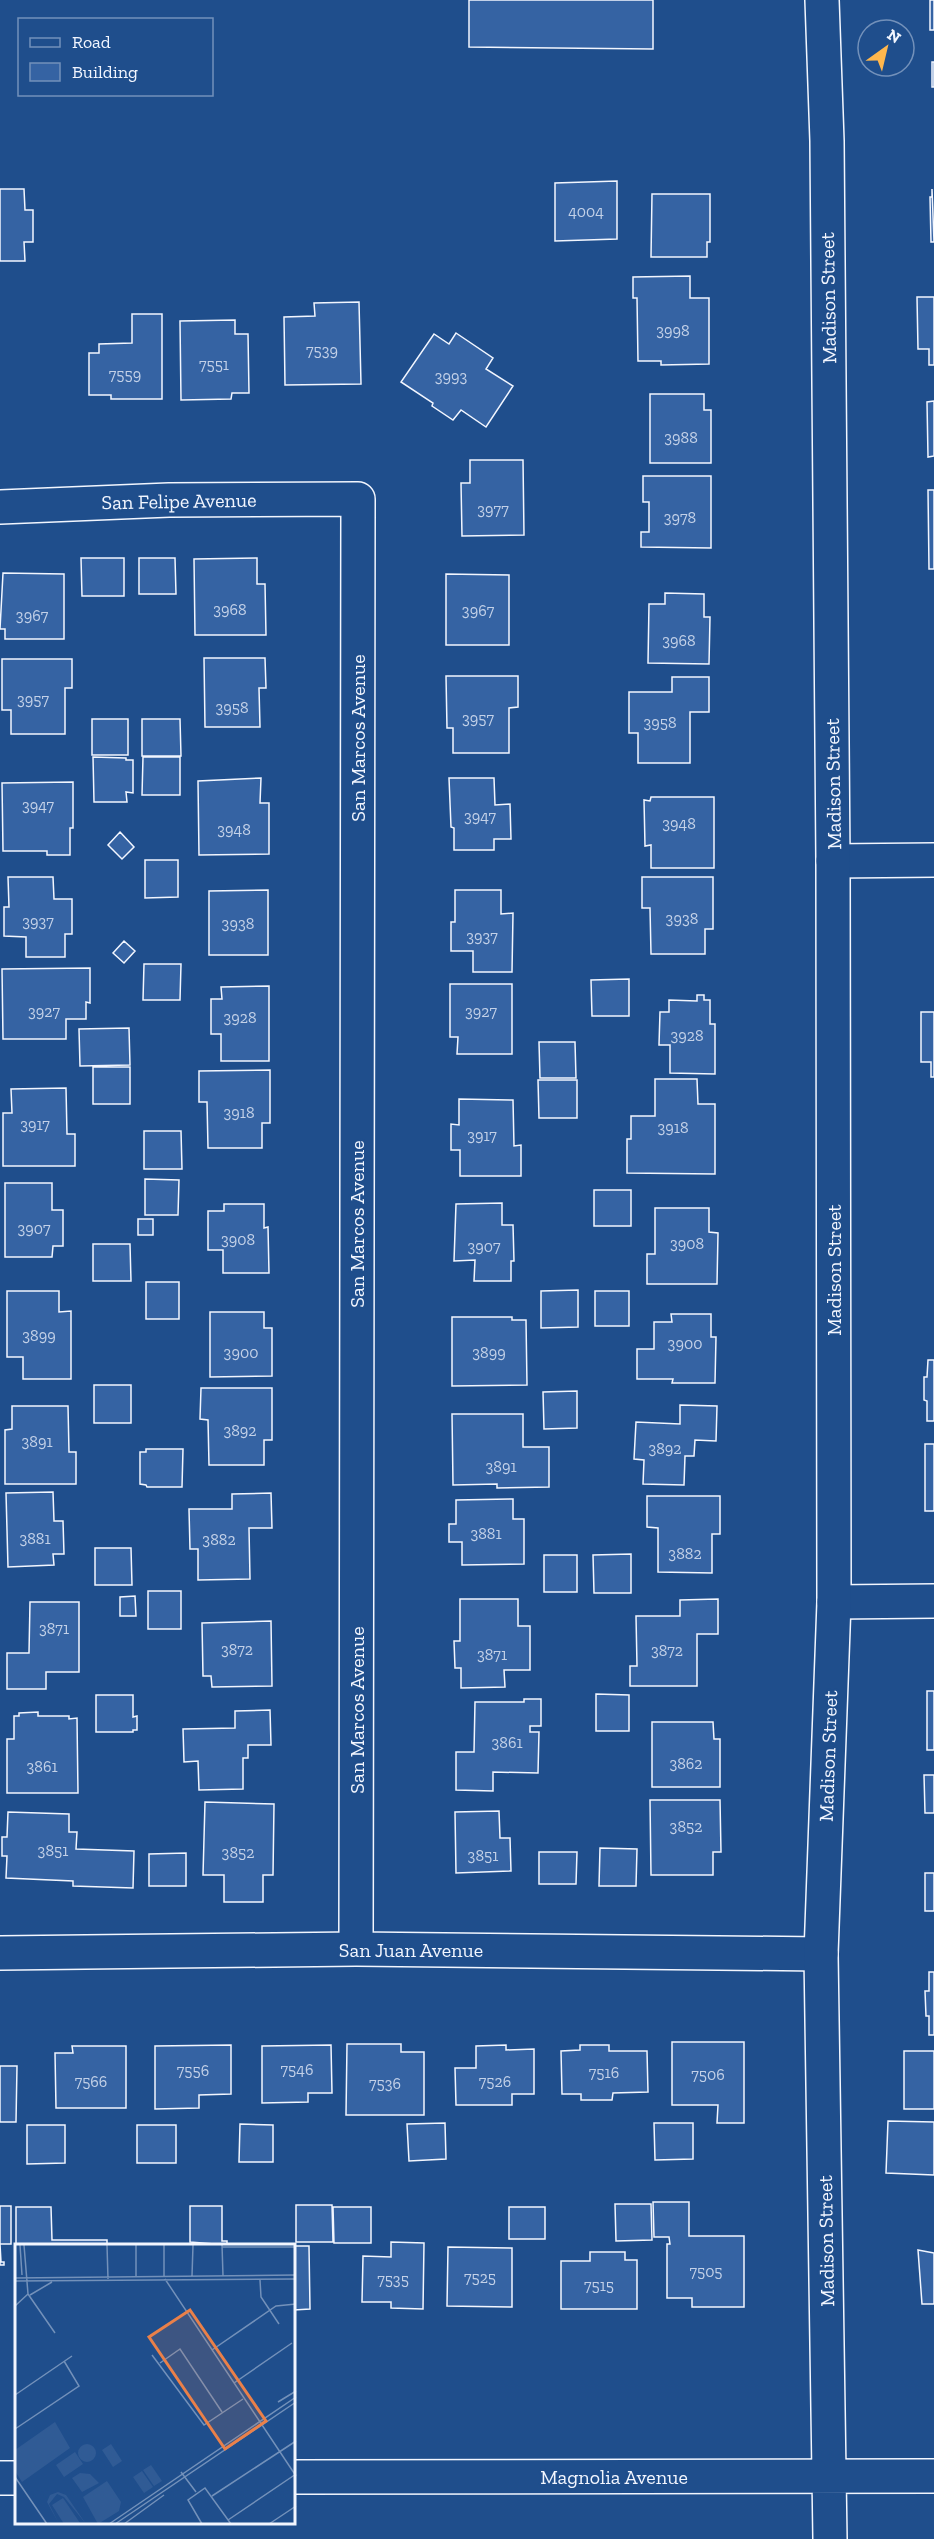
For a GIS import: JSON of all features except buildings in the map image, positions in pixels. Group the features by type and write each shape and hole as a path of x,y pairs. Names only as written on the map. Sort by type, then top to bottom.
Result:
{"main road":[{"name":"Madison Street","path":"822,0 826,141 833,861 834,1602 821,1954 830,2539"},
{"name":"San Felipe Avenue","path":"0,507 169,500 358,499"},
{"name":"San Marcos Avenue","path":"356,1949 358,499"},
{"path":"833,861 934,860"},
{"path":"834,1602 934,1602"},
{"name":"San Juan Avenue","path":"0,1953 356,1949 821,1954"},
{"name":"Magnolia Avenue","path":"296,2477 934,2476"}]}
